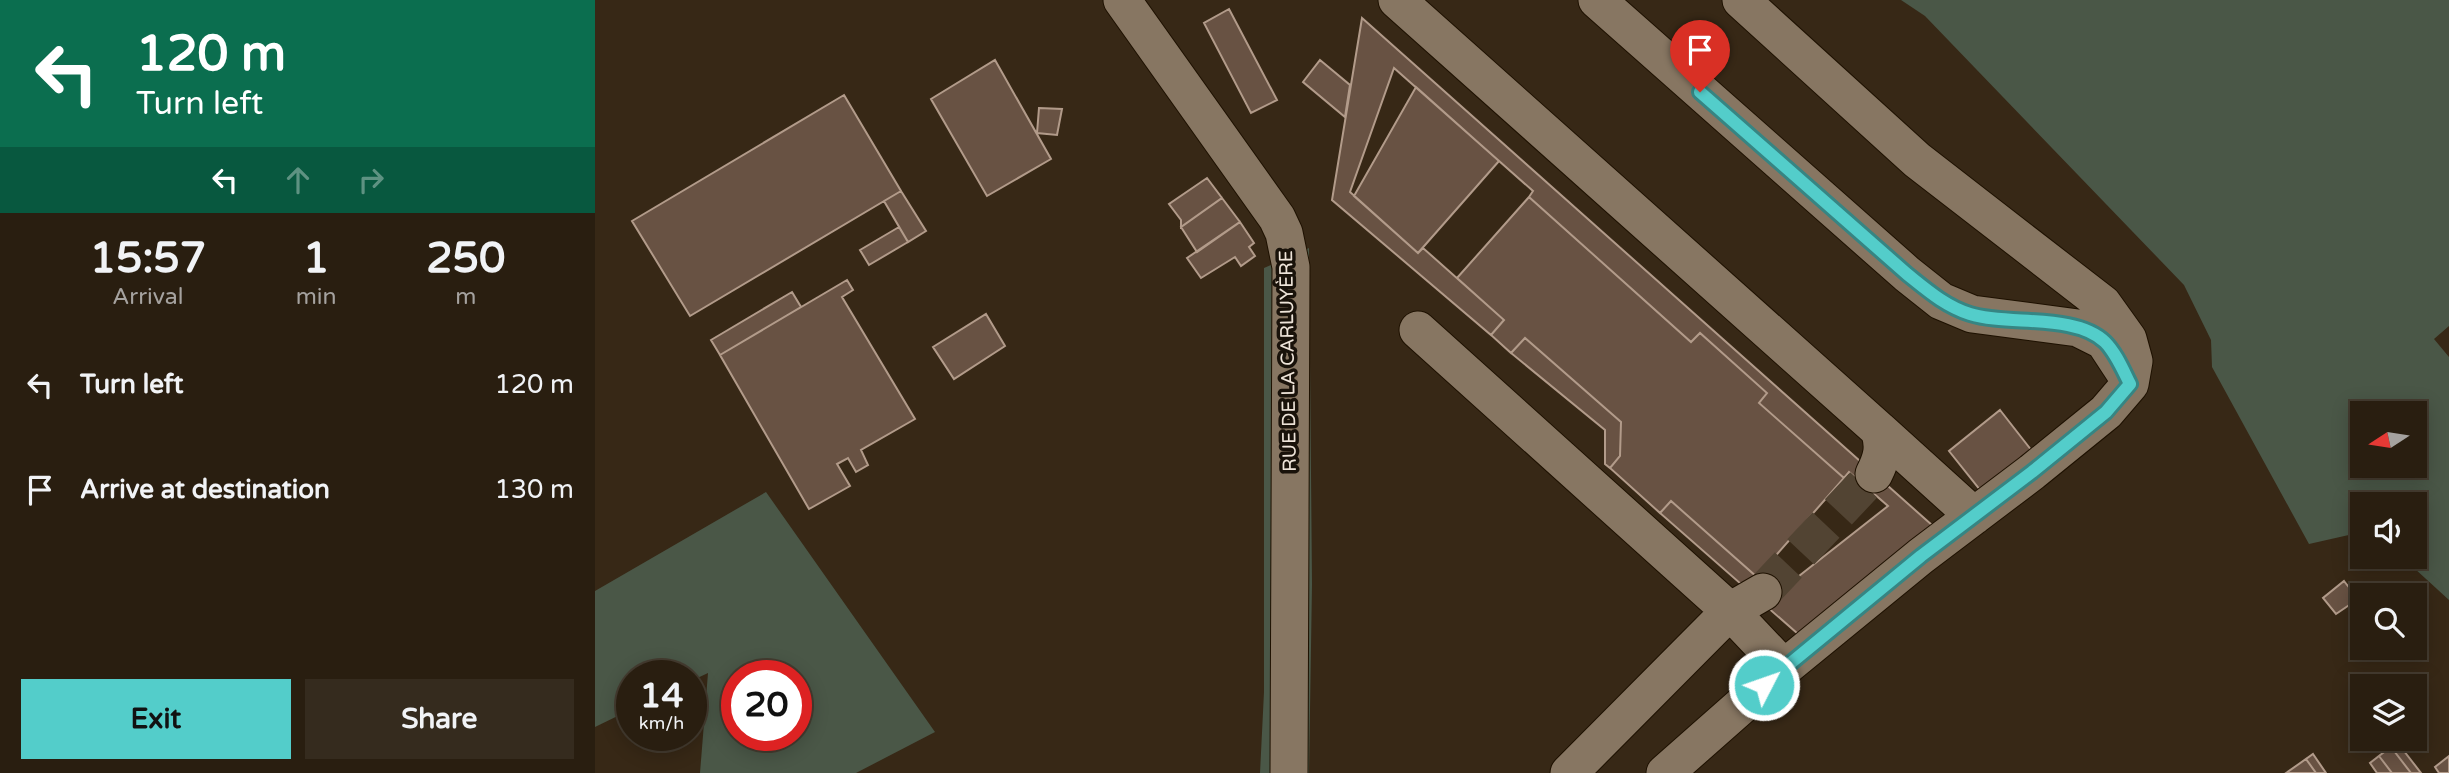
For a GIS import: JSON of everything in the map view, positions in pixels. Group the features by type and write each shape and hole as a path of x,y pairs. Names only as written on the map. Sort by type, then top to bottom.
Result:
{"street":[{"name":"RUE DE LA CARLUYÈRE","path":"1122,0 1277,218 1289,248 1289,773"},
{"path":"1397,0 1974,516"},
{"path":"1597,0 1941,301 1972,314 2078,328 2104,341 2119,360 2130,384"},
{"path":"1665,773 1784,668 2106,412 2130,384 2134,361 2128,339 2103,304 1917,160 1741,0"},
{"path":"1418,330 1730,611 1784,668"},
{"path":"1874,474 1882,457 1883,442 1879,430"},
{"path":"1569,773 1730,611 1763,592"}],"green space":[{"path":"1901,0 2449,0 2449,326 2434,339 2449,357 2449,600 2415,569 2427,569 2427,492 2350,492 2350,535 2309,544 2212,367 2211,340 2184,285 1925,16"},
{"path":"1309,248 1312,584 1309,773 1260,773 1264,692 1264,268"},
{"path":"766,492 935,732 856,773 700,773 702,751 707,751 707,660 616,660 616,717 595,727 595,591"}],"building":[{"path":"1229,9 1277,100 1251,113 1204,23"},
{"path":"1362,18 1942,534 1806,641 1660,513 1671,501 1776,594 1888,506 1849,472 1844,478 1759,403 1767,393 1700,333 1691,342 1529,197 1533,191 1394,68 1350,192 1418,253 1423,248 1504,320 1491,335 1332,200"},
{"path":"995,60 1051,159 987,196 931,99"},
{"path":"1320,60 1350,85 1345,117 1303,82"},
{"path":"1416,87 1499,161 1418,253 1354,196"},
{"path":"844,95 901,191 690,316 632,221"},
{"path":"1039,108 1062,109 1057,135 1037,133"},
{"path":"1207,178 1222,198 1181,227 1181,220 1169,204"},
{"path":"901,191 926,231 908,242 884,201"},
{"path":"1529,197 1691,342 1700,333 1767,393 1759,403 1844,478 1757,577 1671,501 1660,513 1610,468 1620,456 1621,422 1525,338 1511,353 1491,335 1504,320 1457,278"},
{"path":"1222,198 1240,222 1197,252 1181,227"},
{"path":"1240,222 1254,243 1249,247 1255,256 1241,266 1235,257 1201,278 1187,258"},
{"path":"899,227 908,242 869,265 860,250"},
{"path":"847,280 853,290 842,297 915,419 861,450 868,465 856,472 848,458 837,464 850,486 809,509 720,355"},
{"path":"792,292 801,307 720,355 711,340"},
{"path":"986,314 1005,346 954,379 933,347"},
{"path":"1525,338 1621,422 1620,456 1610,468 1605,464 1605,430 1511,353"},
{"path":"2000,410 2032,451 1981,491 1949,451"},
{"path":"2344,581 2350,589 2350,604 2336,614 2323,598"},
{"path":"2386,751 2394,751 2411,773 2392,773 2379,756"},
{"path":"2394,751 2404,751 2421,773 2411,773"},
{"path":"2313,754 2326,773 2316,773 2306,759"},
{"path":"2379,756 2392,773 2377,773 2370,763"},
{"path":"2449,756 2449,773 2439,773 2435,767"},
{"path":"2306,759 2316,773 2286,773"}],"tunnel":[{"path":"1763,592 1874,474"}],"route":[{"path":"1700,92 1941,301 1972,314 2078,328 2104,341 2119,360 2130,384 2106,412 1921,556 1764,685"}]}
